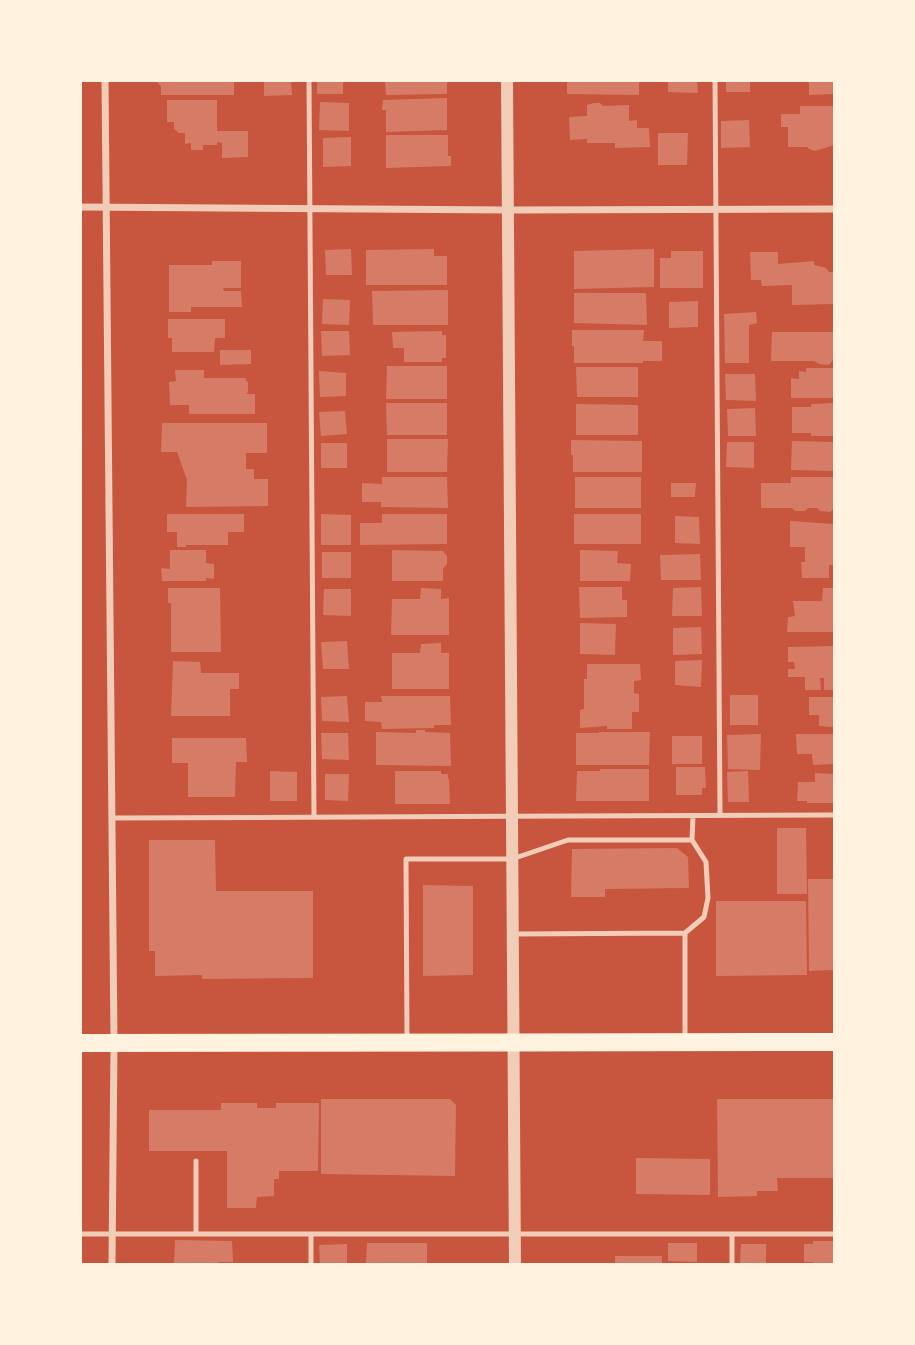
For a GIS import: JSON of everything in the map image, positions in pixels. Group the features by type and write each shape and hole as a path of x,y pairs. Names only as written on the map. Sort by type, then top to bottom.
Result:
{"main road":[{"path":"80,1043 835,1042"}],"street":[{"path":"106,80 114,1043 113,1265"},
{"path":"507,80 515,1265"},
{"path":"80,207 835,209"}],"lane":[{"path":"309,80 314,817"},
{"path":"715,80 720,815"},
{"path":"112,818 835,815"},
{"path":"512,934 685,933 704,917 708,898 706,862 692,839 692,816"},
{"path":"407,1042 406,859 512,859 568,840 692,839"},
{"path":"685,933 685,1042"},
{"path":"196,1161 196,1234"},
{"path":"80,1234 835,1234"},
{"path":"311,1234 311,1265"},
{"path":"732,1234 732,1265"}],"building":[{"path":"155,80 234,80 234,95 161,95 161,86"},
{"path":"264,80 291,80 292,95 264,96"},
{"path":"317,80 343,80 343,94 317,94"},
{"path":"385,80 447,80 447,94 386,95"},
{"path":"567,80 639,80 639,95 567,94"},
{"path":"668,80 697,80 698,93 668,92"},
{"path":"726,80 750,80 750,92 726,92"},
{"path":"809,80 834,80 834,94 809,95"},
{"path":"447,98 447,130 386,132 383,100"},
{"path":"167,100 217,100 217,131 248,131 248,157 222,158 222,143 217,142 217,145 203,145 203,150 191,150 191,143 185,144 185,133 174,129 174,122 167,122"},
{"path":"320,102 349,103 349,131 319,130"},
{"path":"594,103 603,106 629,105 629,121 637,120 637,128 649,128 650,147 615,148 615,143 587,143 587,139 570,140 569,117 587,116 587,105"},
{"path":"800,106 834,106 834,145 815,151 807,147 788,147 788,127 781,127 781,114 800,114"},
{"path":"749,120 750,147 721,148 721,121"},
{"path":"658,133 688,133 687,165 658,165"},
{"path":"386,135 448,135 451,166 386,168"},
{"path":"351,137 351,166 323,167 323,138"},
{"path":"351,249 352,275 326,275 325,250"},
{"path":"434,249 434,256 447,256 447,285 366,285 366,250"},
{"path":"654,249 654,287 574,289 574,251"},
{"path":"671,251 703,251 703,288 660,288 660,258 671,258"},
{"path":"750,252 778,252 778,264 814,261 814,265 834,272 834,304 792,305 792,285 762,286 761,280 751,280"},
{"path":"212,261 241,261 241,288 223,288 224,291 241,291 242,307 191,307 191,312 169,312 169,265 212,265"},
{"path":"448,290 448,325 373,325 372,291"},
{"path":"574,293 646,293 647,325 574,323"},
{"path":"323,299 350,300 349,325 322,324"},
{"path":"698,301 698,327 669,328 669,302"},
{"path":"756,312 757,323 749,325 749,363 725,363 724,314"},
{"path":"168,319 225,319 225,338 215,338 214,352 172,352 172,338 168,338"},
{"path":"572,330 644,330 643,341 662,341 662,361 574,363"},
{"path":"321,331 349,331 350,355 322,356"},
{"path":"442,331 442,335 446,335 446,358 442,358 442,362 404,362 404,348 393,348 392,332"},
{"path":"772,332 834,332 834,360 829,365 814,361 771,361"},
{"path":"220,350 251,350 251,364 220,365"},
{"path":"387,366 447,366 447,399 386,399"},
{"path":"576,367 638,367 638,397 577,397"},
{"path":"806,368 834,368 834,398 791,398 791,378 799,379 799,371 806,372"},
{"path":"175,370 204,370 204,378 245,378 248,383 246,394 255,394 255,414 189,414 189,405 170,405 169,382 176,381"},
{"path":"319,371 346,373 346,396 320,397"},
{"path":"725,374 755,374 756,401 726,400"},
{"path":"386,403 447,403 447,435 387,435"},
{"path":"834,403 834,436 792,433 792,407"},
{"path":"576,404 638,405 638,435 576,435"},
{"path":"755,408 756,436 728,436 727,409"},
{"path":"345,411 347,434 321,436 319,412"},
{"path":"162,423 267,423 267,453 246,453 246,469 254,469 254,479 268,479 268,506 186,507 187,480 177,452 161,452"},
{"path":"387,439 448,439 447,472 387,472"},
{"path":"571,440 642,441 642,472 573,472"},
{"path":"792,441 834,442 834,471 791,470"},
{"path":"727,442 754,442 754,468 726,467"},
{"path":"321,443 347,443 347,468 321,468"},
{"path":"382,477 447,477 448,508 381,507 381,502 362,502 362,483 382,484"},
{"path":"575,477 641,477 641,508 575,508"},
{"path":"791,477 834,477 834,509 830,512 817,508 795,511 792,508 761,508 761,483 791,483"},
{"path":"671,483 696,483 695,497 671,497"},
{"path":"167,514 244,514 244,532 228,532 228,545 177,547 177,532 167,532"},
{"path":"321,514 351,515 351,545 321,545"},
{"path":"382,514 447,514 447,544 360,545 360,523 382,523"},
{"path":"574,514 641,514 641,544 574,544"},
{"path":"675,516 699,517 700,544 675,543"},
{"path":"790,521 834,524 834,565 829,565 829,578 802,578 801,562 805,562 805,547 790,547"},
{"path":"170,550 206,550 206,563 214,564 214,579 162,581 161,568 170,569"},
{"path":"392,550 443,551 447,556 447,564 443,569 443,581 392,581"},
{"path":"580,550 618,551 617,563 631,564 630,581 580,581"},
{"path":"322,552 351,552 351,578 322,578"},
{"path":"700,554 701,580 661,580 660,555"},
{"path":"579,587 622,587 622,600 627,600 627,617 580,618"},
{"path":"701,587 702,616 672,616 673,588"},
{"path":"168,588 220,588 221,652 171,652 171,603 168,603"},
{"path":"421,588 441,589 441,599 449,598 449,635 391,635 392,599 420,599"},
{"path":"823,588 834,588 834,632 787,632 788,617 795,616 793,601 822,601"},
{"path":"324,589 351,589 351,616 323,615"},
{"path":"580,623 616,624 615,655 580,654"},
{"path":"701,627 702,654 673,655 673,628"},
{"path":"347,641 349,669 323,669 321,642"},
{"path":"441,643 441,653 449,653 449,689 392,689 392,653 420,653 421,644"},
{"path":"834,646 834,690 824,690 824,678 820,678 821,690 805,690 805,677 788,677 788,669 795,669 794,662 788,662 788,647"},
{"path":"702,660 701,687 675,685 675,661"},
{"path":"173,661 200,662 201,673 239,673 239,689 230,689 230,716 171,716"},
{"path":"587,664 640,664 641,680 634,681 634,693 639,694 639,712 632,712 632,729 607,729 607,726 580,728"},
{"path":"730,695 758,695 758,725 730,725"},
{"path":"347,696 349,722 322,721 321,697"},
{"path":"381,696 450,696 451,725 382,729 381,722 365,721 365,702 382,702"},
{"path":"809,697 834,697 834,727 819,726 819,715 809,715"},
{"path":"416,730 450,733 451,766 376,765 376,732 416,733"},
{"path":"650,732 649,765 576,765 576,733"},
{"path":"321,733 348,733 349,760 322,759"},
{"path":"761,734 760,770 728,769 727,735"},
{"path":"796,734 834,734 834,764 813,765 812,754 797,754"},
{"path":"672,736 702,736 702,764 672,764"},
{"path":"172,738 246,738 247,762 236,762 235,797 188,797 188,763 172,763"},
{"path":"676,767 705,767 706,788 702,788 702,795 676,795"},
{"path":"649,769 649,801 576,801 577,771"},
{"path":"270,771 297,772 297,801 270,801"},
{"path":"395,771 441,771 441,774 448,774 450,804 395,804"},
{"path":"748,771 749,802 728,802 727,772"},
{"path":"815,773 834,774 834,803 797,801 798,782 815,782"},
{"path":"325,774 349,774 348,801 325,800"},
{"path":"777,828 806,828 807,894 777,894"},
{"path":"149,840 215,840 216,891 313,891 313,978 202,979 202,975 155,976 155,951 149,951"},
{"path":"677,848 688,857 689,888 605,889 605,897 571,897 572,849"},
{"path":"808,879 834,879 834,970 809,971"},
{"path":"423,885 473,886 473,975 423,976"},
{"path":"716,901 806,901 807,975 716,976"},
{"path":"321,1099 450,1099 456,1105 455,1176 321,1174"},
{"path":"717,1099 834,1099 834,1178 777,1178 778,1191 757,1191 757,1196 718,1197"},
{"path":"221,1103 257,1103 257,1108 276,1108 276,1103 319,1103 318,1171 279,1171 279,1179 274,1179 274,1196 257,1197 256,1208 227,1208 227,1151 149,1151 149,1110 221,1110"},
{"path":"636,1158 710,1159 710,1195 636,1194"},
{"path":"175,1240 232,1241 233,1262 174,1264"},
{"path":"813,1241 834,1241 834,1264 804,1262 804,1244 813,1244"},
{"path":"367,1243 427,1243 427,1264 366,1264"},
{"path":"668,1243 697,1243 697,1262 668,1261"},
{"path":"347,1244 347,1264 320,1264 319,1245"},
{"path":"741,1244 766,1244 766,1264 740,1264"},
{"path":"615,1256 662,1256 662,1264 615,1264"}]}
